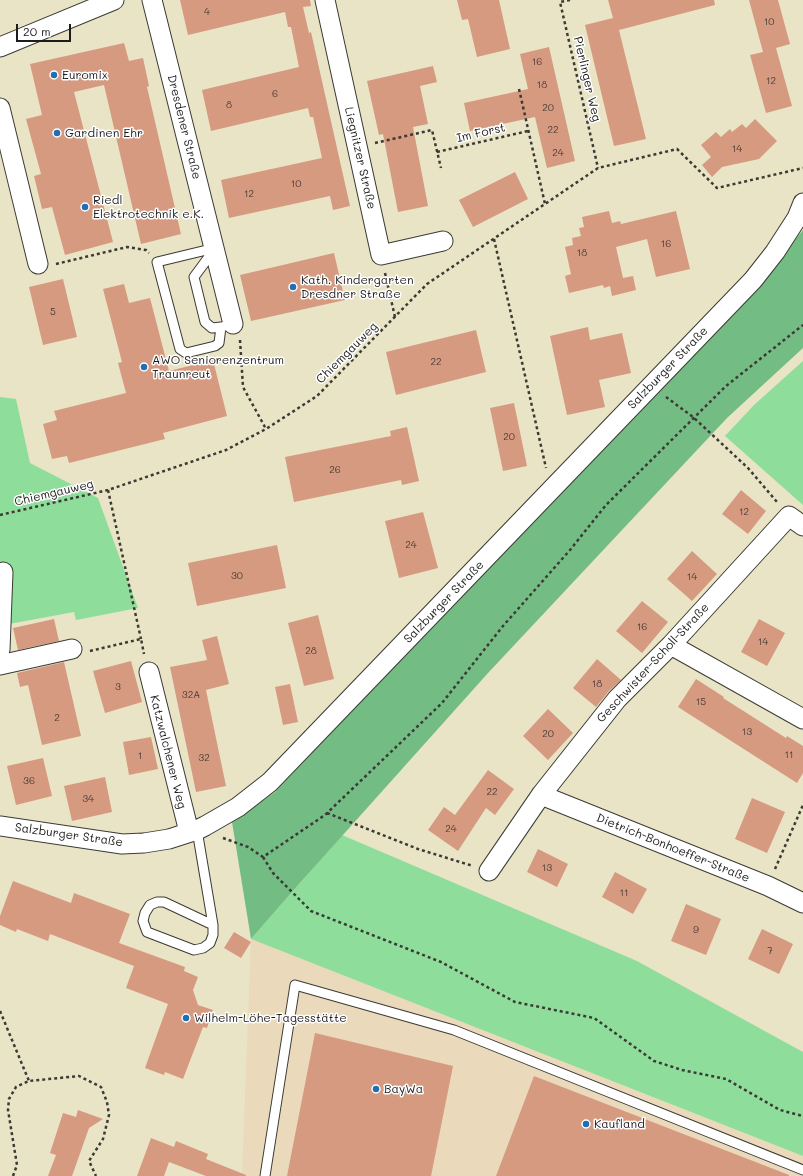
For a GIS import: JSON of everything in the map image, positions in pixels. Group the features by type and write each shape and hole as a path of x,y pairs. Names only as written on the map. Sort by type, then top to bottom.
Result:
{"street":[{"path":"0,47 91,5 114,0"},
{"name":"Dresdener Straße","path":"152,0 215,248 227,326"},
{"name":"Liegnitzer Straße","path":"325,0 381,255"},
{"path":"0,108 38,264"},
{"name":"Salzburger Straße","path":"0,826 122,844 169,838 197,830 238,807 270,782 753,280 775,252 801,214"},
{"path":"381,255 442,241"},
{"name":"Geschwister-Scholl-Straße","path":"489,871 541,795 617,699 796,521"},
{"path":"0,650 3,572"},
{"path":"671,645 803,719"},
{"path":"0,665 72,649"},
{"name":"Katzwalchener Weg","path":"149,672 197,830"},
{"name":"Dietrich-Bonhoeffer-Straße","path":"541,795 768,886 803,903"}],"lane":[{"path":"215,248 157,262 180,349 186,353 215,346 219,343 227,326"},
{"path":"215,248 194,277 205,322 212,328 227,326"},
{"path":"197,830 213,925 213,935 210,943 204,948 194,950 147,932 143,921 145,912 150,905 156,902 164,902 213,925"},
{"path":"265,1176 295,985 454,1030 803,1170"}],"path":[{"name":"Pierlinger Weg","path":"570,0 560,2 598,168"},
{"path":"519,89 545,204"},
{"path":"357,147 432,130 441,168"},
{"name":"Im Forst","path":"437,152 528,131"},
{"name":"Chiemgauweg","path":"0,515 108,490 226,450 266,429 317,396 427,284 598,168 678,149 716,188 803,168"},
{"path":"494,239 550,483 554,487"},
{"path":"38,264 46,267 127,247 146,250 157,262"},
{"path":"381,255 395,317"},
{"path":"263,857 327,813 442,703 503,626 570,550 606,505 693,417 726,386 803,325"},
{"path":"227,326 236,326 240,340 243,387 266,429"},
{"path":"652,385 693,417 748,468 796,521"},
{"path":"108,490 149,672"},
{"path":"72,649 79,654 141,640"},
{"path":"768,886 803,806"},
{"path":"327,813 418,849 489,871"},
{"path":"197,830 208,832 248,847 263,857 273,873 310,911 441,962 515,1002 594,1018 654,1061 682,1070 726,1079 780,1110 803,1116"},
{"path":"0,1011 29,1082"},
{"path":"13,1176 17,1165 8,1110 9,1099 16,1087 29,1082 79,1076 101,1088 107,1102 109,1115 102,1140 89,1161 96,1176"}],"shaded area":[{"path":"251,939 803,1156 803,1176 242,1176"}],"green space":[{"path":"803,230 803,348 727,418 488,673 251,939 232,822 275,792 755,287"},
{"path":"803,361 803,505 725,436 754,405"},
{"path":"0,397 16,399 30,463 98,498 138,608 76,620 74,612 9,624 0,585"},
{"path":"342,835 637,961 803,1052 803,1156 251,939"}],"building":[{"path":"180,0 310,0 311,6 303,7 309,33 311,32 350,206 333,210 330,196 229,218 221,180 322,158 313,117 310,117 308,108 211,131 202,90 299,67 291,27 288,27 285,12 188,35"},
{"path":"457,0 499,0 510,49 477,57 468,19 462,20"},
{"path":"608,0 714,0 715,5 619,30 646,139 614,146 585,25 613,18"},
{"path":"749,0 778,0 790,44 776,48 792,106 766,113 750,55 763,52"},
{"path":"124,43 129,61 143,58 149,86 147,87 181,234 141,244 104,85 74,92 113,242 65,255 52,207 42,209 34,176 41,174 26,119 42,115 30,64"},
{"path":"549,47 575,161 547,168 535,117 470,131 464,103 528,89 520,54"},
{"path":"433,66 437,82 420,86 428,124 413,127 428,206 398,212 383,134 379,135 367,81"},
{"path":"755,119 777,141 759,159 722,167 712,177 702,165 711,157 701,145 716,132 721,137 730,129 732,132 742,124 746,128"},
{"path":"515,172 528,199 473,227 459,200"},
{"path":"609,211 612,223 620,221 621,224 676,211 690,269 656,277 647,239 616,247 623,278 633,276 636,290 612,296 610,286 604,288 603,285 569,293 565,276 571,274 565,247 573,245 572,238 581,236 579,228 584,227 582,217"},
{"name":"Kath. Kindergarten Dresdner Straße","path":"334,253 345,300 251,321 240,275"},
{"path":"63,279 77,337 43,345 29,287"},
{"name":"AWO Seniorenzentrum Traunreut","path":"124,284 129,303 150,298 169,371 213,360 227,416 163,433 165,439 69,463 67,456 52,459 43,424 57,420 54,411 126,393 118,363 122,362 103,289"},
{"path":"588,327 590,340 622,333 631,373 599,380 605,407 567,415 550,336"},
{"path":"476,330 486,372 396,395 386,352"},
{"path":"514,403 527,466 503,471 490,408"},
{"path":"407,427 419,481 402,485 401,480 294,502 285,457 391,436 390,431"},
{"path":"741,490 766,511 748,534 722,514"},
{"path":"423,512 438,568 399,578 385,521"},
{"path":"277,545 286,588 197,606 188,563"},
{"path":"692,551 717,574 692,601 667,579"},
{"path":"642,601 668,622 642,653 616,631"},
{"path":"318,615 334,679 304,686 288,623"},
{"path":"54,619 59,641 18,650 13,628"},
{"path":"759,619 785,633 767,666 741,652"},
{"path":"217,636 229,684 206,690 226,786 196,792 170,667 207,660 202,640"},
{"path":"597,659 621,680 609,691 596,707 573,688"},
{"path":"131,661 142,702 105,713 93,671"},
{"path":"64,662 81,736 42,745 28,685 20,687 17,673"},
{"path":"696,679 786,738 787,736 803,746 803,773 797,783 678,707"},
{"path":"290,684 298,722 283,725 275,687"},
{"path":"548,709 573,733 548,760 523,736"},
{"path":"151,737 158,769 129,775 123,742"},
{"path":"43,758 52,796 16,805 7,766"},
{"path":"488,770 514,789 495,815 486,808 458,851 428,830 444,807 455,815"},
{"path":"105,777 112,812 72,821 64,786"},
{"path":"752,798 785,812 767,853 735,839"},
{"path":"538,849 568,864 557,887 527,872"},
{"path":"615,872 647,889 633,914 602,897"},
{"path":"13,881 71,903 74,893 130,914 119,943 185,967 184,971 198,977 193,990 198,1005 213,1010 207,1028 203,1027 183,1079 165,1072 164,1075 145,1068 168,1004 126,988 134,966 50,934 48,941 17,929 16,932 0,925 0,916"},
{"path":"686,904 721,919 706,955 671,941"},
{"path":"762,929 793,944 779,974 748,959"},
{"path":"234,932 251,942 241,958 224,948"},
{"name":"BayWa","path":"315,1033 453,1066 431,1176 287,1176"},
{"name":"Kaufland","path":"534,1076 789,1175 789,1176 496,1176"},
{"path":"78,1110 103,1119 89,1128 72,1176 48,1176 56,1155 50,1153 63,1113 76,1117"},
{"path":"151,1138 174,1147 176,1141 208,1154 206,1159 246,1176 206,1176 169,1162 164,1176 137,1176"}],"place":[{"name":"Euromix","path":"54,75"},
{"name":"Gardinen Ehr","path":"57,133"},
{"name":"Riedl Elektrotechnik e.K.","path":"85,207"},
{"name":"Kath. Kindergarten Dresdner Straße","path":"293,287"},
{"name":"AWO Seniorenzentrum Traunreut","path":"144,367"},
{"name":"Wilhelm-Löhe-Tagesstätte","path":"186,1018"},
{"name":"BayWa","path":"376,1089"},
{"name":"Kaufland","path":"586,1124"}]}
